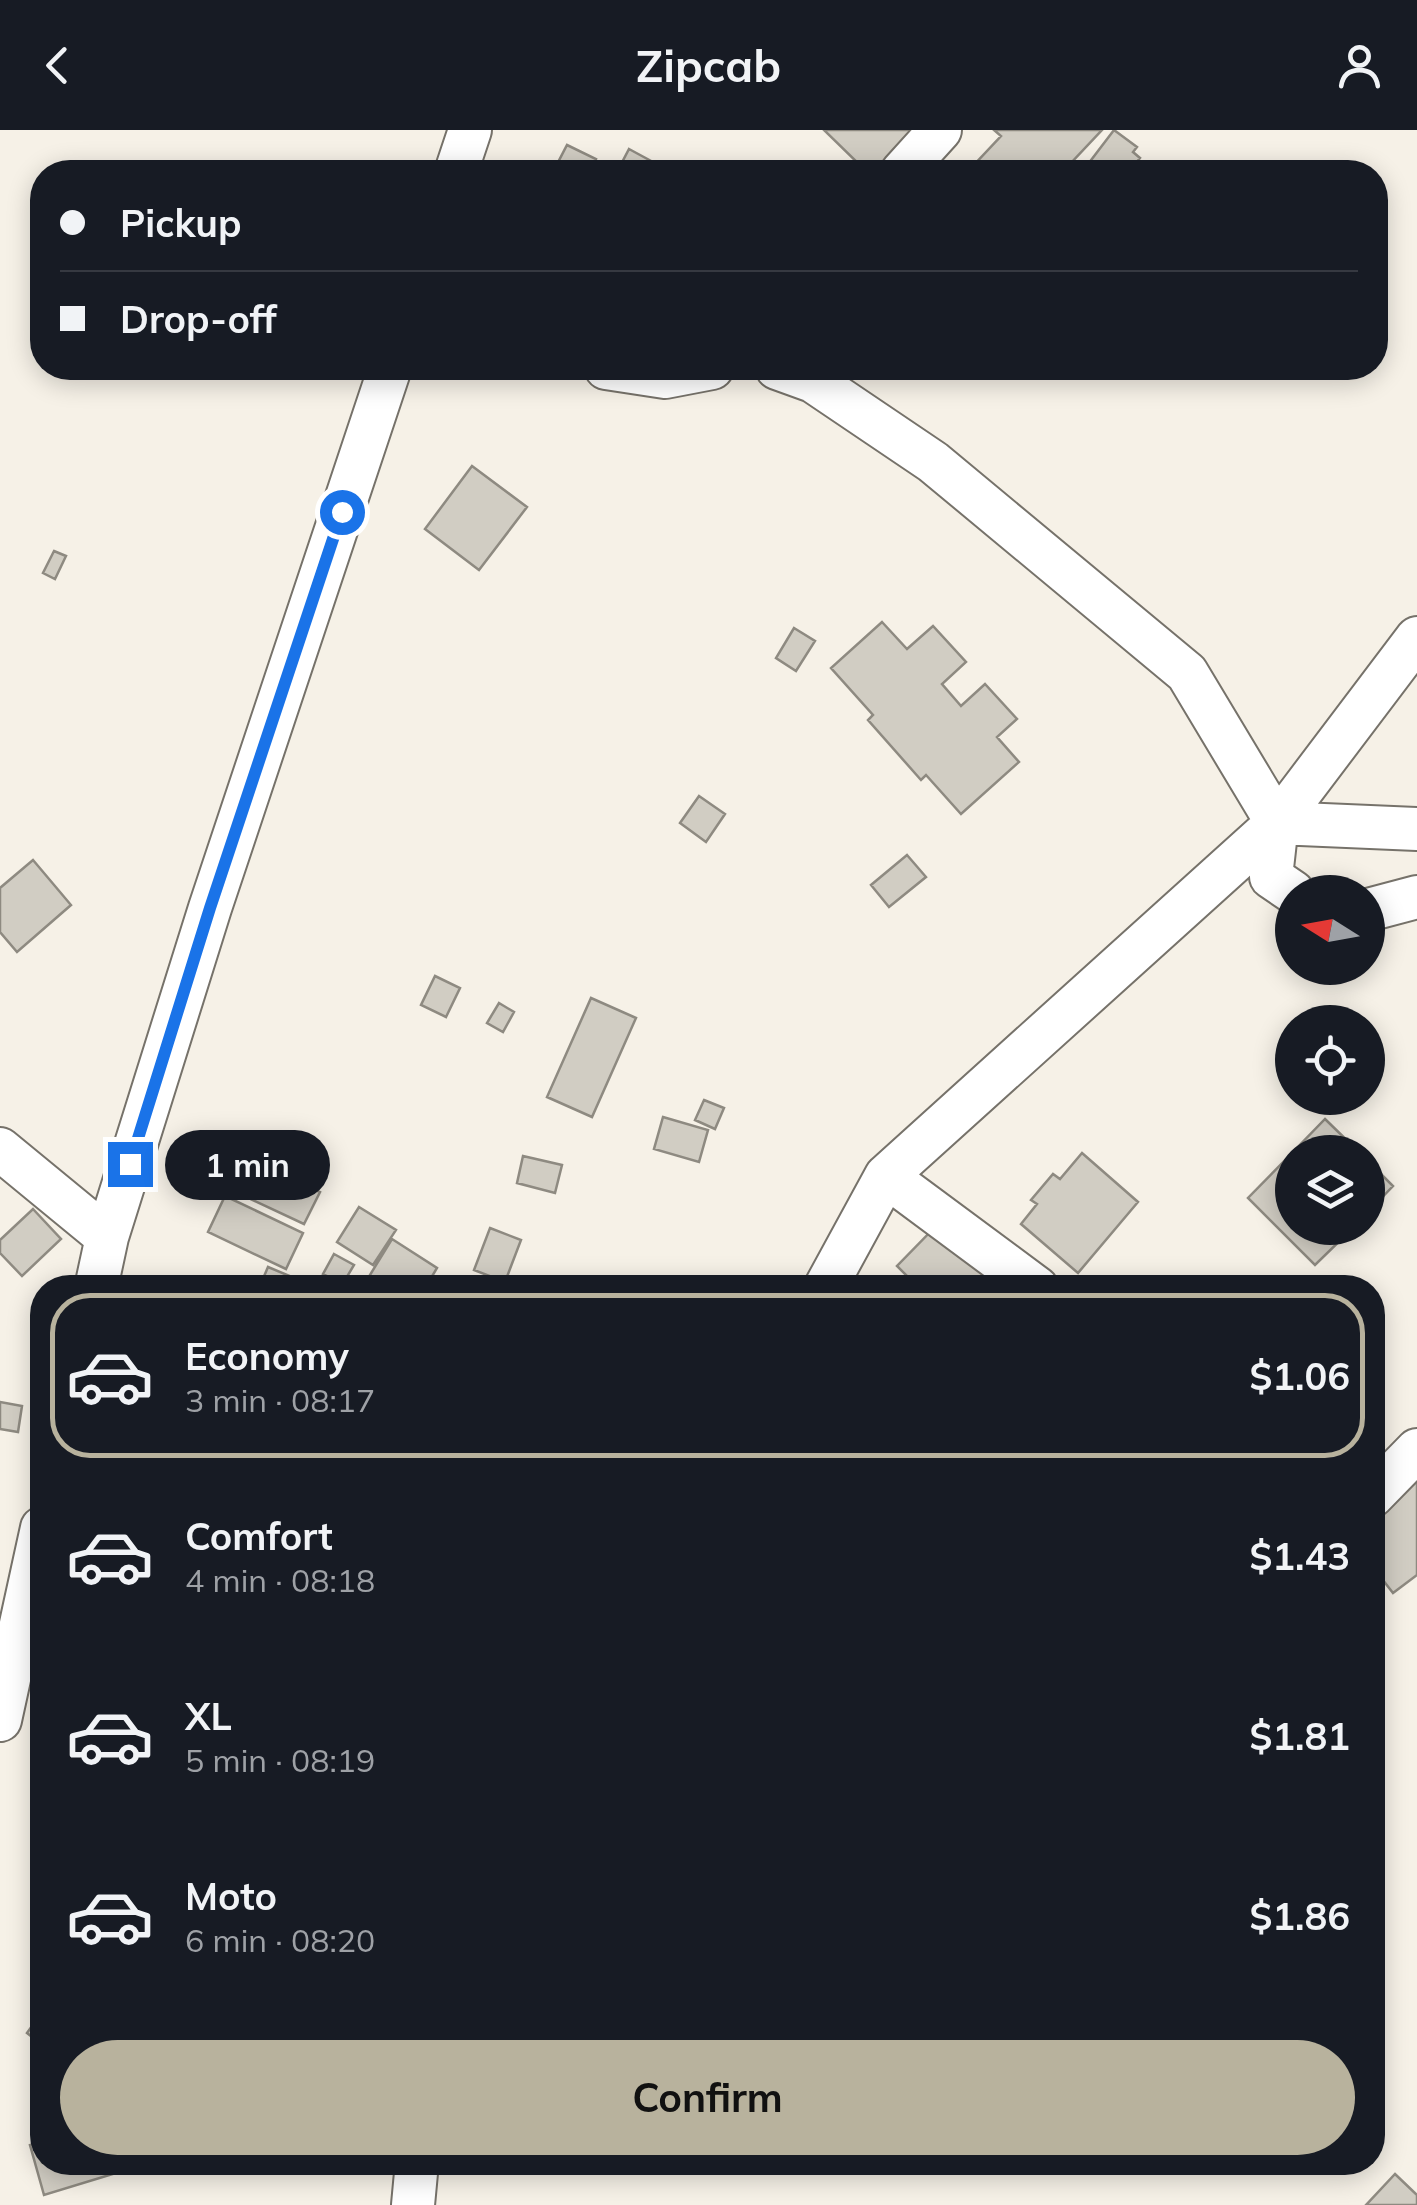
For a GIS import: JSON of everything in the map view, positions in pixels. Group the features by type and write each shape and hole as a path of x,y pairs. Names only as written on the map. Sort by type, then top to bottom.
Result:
{"street":[{"path":"460,160 470,130"},
{"path":"913,160 940,130"},
{"path":"99,1275 107,1237 210,908 386,380"},
{"path":"810,380 933,462 1187,672 1277,823 1271,877 1275,880"},
{"path":"832,1275 886,1176 1277,823 1417,638"},
{"path":"1277,823 1417,829"},
{"path":"1385,905 1417,897"},
{"path":"0,1149 107,1237"},
{"path":"886,1176 1019,1275"},
{"path":"1385,1483 1417,1450"},
{"path":"0,1720 30,1583"},
{"path":"413,2205 416,2175"}],"building":[{"path":"824,130 926,130 897,160 855,160"},
{"path":"994,130 1102,130 1074,160 979,160 1001,136"},
{"path":"1114,130 1137,147 1133,152 1140,158 1138,160 1091,160"},
{"path":"567,145 596,159 596,160 559,160"},
{"path":"629,149 649,160 623,160"},
{"path":"472,466 527,507 479,570 425,529"},
{"path":"54,551 66,556 55,579 43,573"},
{"path":"882,622 907,649 933,626 966,662 942,684 961,706 985,684 1017,719 997,737 1019,762 961,814 926,775 921,780 868,720 873,715 831,668"},
{"path":"794,628 815,641 796,671 776,658"},
{"path":"699,796 725,814 706,842 680,823"},
{"path":"907,855 926,877 889,907 871,885"},
{"path":"33,860 71,905 17,952 0,932 0,888"},
{"path":"435,976 460,988 446,1017 421,1005"},
{"path":"591,998 636,1018 592,1117 547,1097"},
{"path":"499,1003 514,1012 503,1032 487,1023"},
{"path":"704,1100 724,1108 715,1129 695,1120"},
{"path":"663,1117 708,1130 699,1162 654,1149"},
{"path":"1325,1119 1341,1135 1309,1135"},
{"path":"1082,1153 1138,1202 1078,1273 1021,1224 1037,1204 1031,1200 1053,1174 1060,1179"},
{"path":"241,1155 320,1192 304,1224 227,1188"},
{"path":"523,1156 562,1165 555,1193 517,1183"},
{"path":"1275,1170 1275,1225 1248,1198"},
{"path":"1385,1178 1393,1186 1385,1194"},
{"path":"225,1196 303,1233 286,1269 208,1232"},
{"path":"359,1207 396,1230 373,1265 337,1242"},
{"path":"33,1209 61,1239 22,1276 0,1253 0,1240"},
{"path":"939,1223 991,1275 906,1275 897,1266"},
{"path":"490,1228 521,1240 508,1275 487,1275 474,1270"},
{"path":"392,1239 437,1268 433,1275 370,1275"},
{"path":"1295,1245 1336,1245 1315,1265"},
{"path":"334,1254 354,1265 348,1275 323,1274"},
{"path":"268,1267 287,1275 265,1275"},
{"path":"0,1402 22,1406 18,1432 0,1429"},
{"path":"1412,1477 1417,1484 1417,1575 1393,1593 1385,1583 1385,1497"},
{"path":"1395,2174 1417,2195 1417,2205 1366,2205"},
{"path":"38,2175 109,2175 44,2195"}],"route":[{"path":"130,1164 210,908 342,512"}]}
